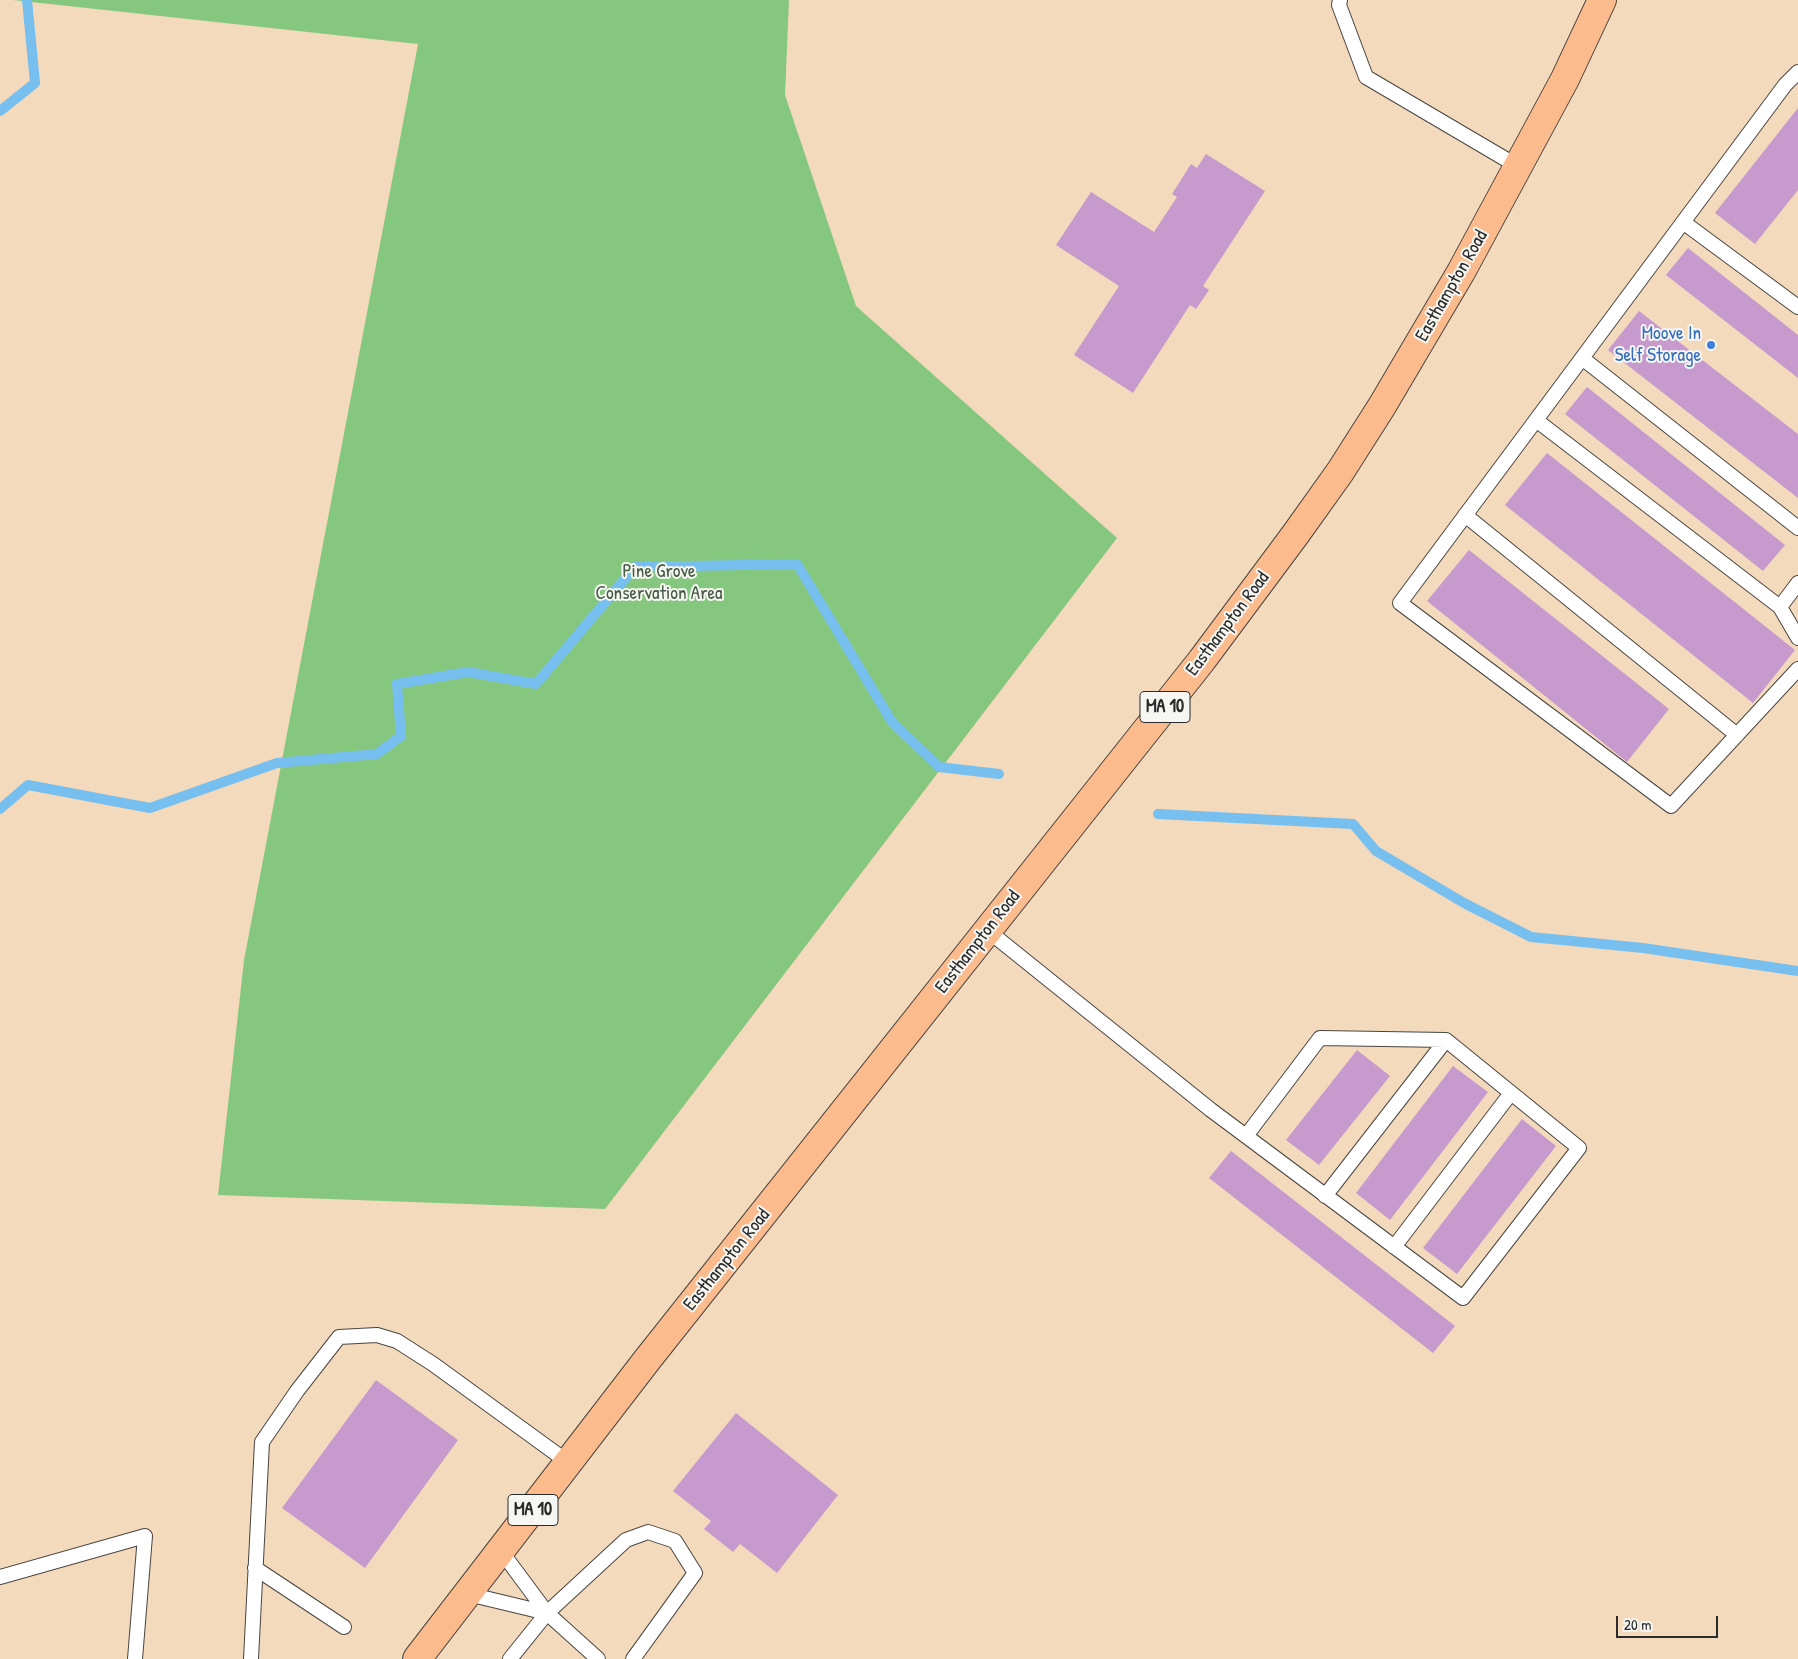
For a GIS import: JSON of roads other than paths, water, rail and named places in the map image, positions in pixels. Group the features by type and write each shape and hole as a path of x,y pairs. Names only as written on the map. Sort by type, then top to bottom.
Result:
{"main road":[{"name":"Easthampton Road","path":"569,1463 647,1360 1202,660 1340,472 1422,339 1519,167 1565,78 1602,0"},
{"name":"MA 10","path":"417,1659 569,1463"}],"lane":[{"path":"1340,0 1339,5 1366,77 1519,167"},
{"path":"1798,72 1785,85 1400,603 1671,806 1798,669"},
{"path":"1683,222 1798,308"},
{"path":"1582,358 1798,528"},
{"path":"1536,420 1780,607 1798,638"},
{"path":"1465,516 1737,735"},
{"path":"1780,607 1798,583"},
{"path":"987,930 1246,1136 1463,1298 1579,1148 1446,1040 1320,1038 1246,1136"},
{"path":"1325,1196 1446,1040"},
{"path":"1394,1248 1511,1093"},
{"path":"251,1659 262,1442 297,1391 338,1338 377,1335 397,1342 433,1364 569,1463"},
{"path":"510,1659 547,1613 626,1540 648,1532 675,1541 695,1573 633,1659"},
{"path":"0,1578 145,1536 135,1659"},
{"path":"500,1551 547,1613 598,1659"},
{"path":"255,1568 344,1627"},
{"path":"468,1594 547,1613"}],"waterway":[{"path":"0,111 35,83 27,0"},
{"path":"0,809 28,785 150,808 277,763 377,754 401,736 397,684 468,672 536,684 635,567 797,564 892,722 939,767 999,774"},
{"path":"1158,814 1353,824 1376,851 1464,903 1531,937 1643,948 1798,971"}],"place":[{"name":"Moove In Self Storage","path":"1711,345"}],"park label":[{"name":"Pine Grove Conservation Area","path":"659,583"}]}
